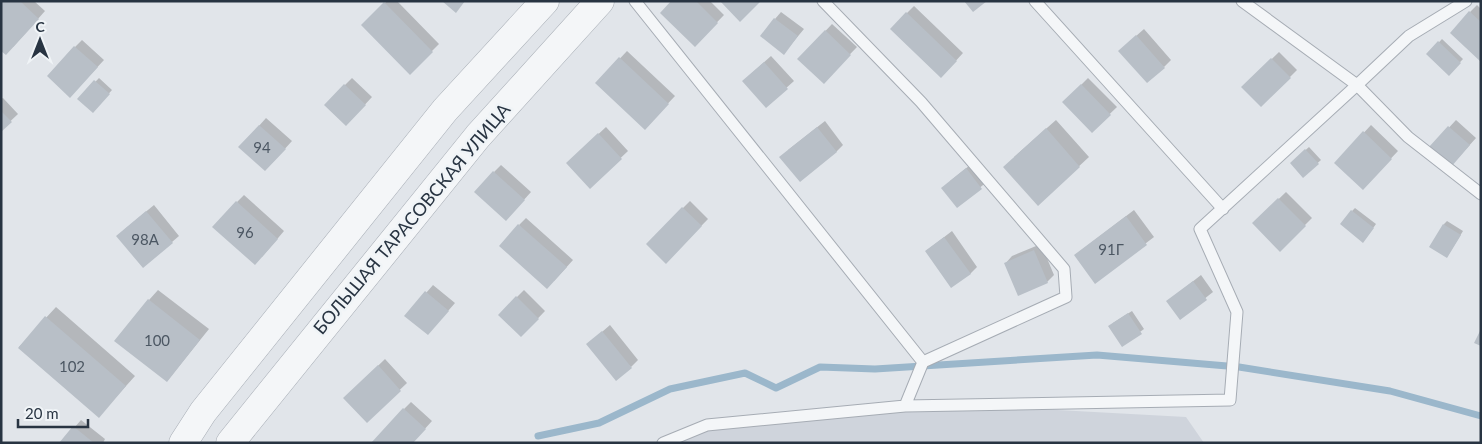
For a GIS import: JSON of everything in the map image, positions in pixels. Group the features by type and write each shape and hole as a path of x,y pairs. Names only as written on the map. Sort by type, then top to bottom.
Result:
{"street":[{"path":"183,443 203,412 445,110 545,1"},
{"name":"БОЛЬШАЯ ТАРАСОВСКАЯ УЛИЦА","path":"230,443 478,136 600,1"}],"lane":[{"path":"635,1 923,362"},
{"path":"823,1 921,102 1064,269 1066,297 923,362 905,406"},
{"path":"1035,1 1223,209"},
{"path":"1242,1 1357,85 1408,137 1481,194"},
{"path":"663,443 707,425 905,406 1230,400 1237,312 1200,229 1409,36 1466,1"}],"shaded area":[{"path":"929,403 1186,417 1204,443 674,443 707,429"}],"building":[{"path":"1,1 20,1 39,19 6,55 1,51"},
{"path":"442,1 465,1 456,13"},
{"path":"671,1 696,1 718,23 695,47 660,13"},
{"path":"720,1 758,1 760,2 740,22"},
{"path":"964,1 987,1 973,12"},
{"path":"384,2 433,52 410,75 361,25"},
{"path":"1469,11 1481,22 1481,62 1450,33"},
{"path":"906,12 957,61 941,78 890,29"},
{"path":"774,18 798,36 784,55 760,36"},
{"path":"825,30 851,55 824,84 797,59"},
{"path":"1136,35 1165,68 1147,83 1118,51"},
{"path":"1438,41 1461,63 1449,76 1426,54"},
{"path":"74,46 98,67 70,98 47,76"},
{"path":"619,57 669,104 645,130 595,83"},
{"path":"1271,58 1291,78 1261,107 1241,87"},
{"path":"764,62 788,89 766,108 742,81"},
{"path":"94,80 110,94 93,113 77,99"},
{"path":"344,84 366,105 346,126 324,105"},
{"path":"1081,84 1111,115 1092,133 1062,102"},
{"path":"1,111 12,122 1,132"},
{"path":"259,125 286,149 265,171 238,147"},
{"path":"1448,126 1470,145 1451,167 1429,147"},
{"path":"817,127 837,152 800,182 779,157"},
{"path":"1046,128 1080,167 1038,206 1003,167"},
{"path":"1363,131 1392,159 1363,190 1334,163"},
{"path":"598,133 622,159 590,189 566,163"},
{"path":"1305,149 1319,164 1303,178 1290,163"},
{"path":"966,168 982,189 957,208 941,188"},
{"path":"493,171 525,200 506,221 474,192"},
{"path":"1278,198 1306,226 1280,252 1252,223"},
{"path":"236,201 278,239 255,265 212,227"},
{"path":"682,207 702,226 666,264 646,244"},
{"path":"1351,210 1374,228 1363,243 1340,224"},
{"path":"146,211 173,243 143,268 116,236"},
{"path":"1126,216 1147,245 1095,284 1074,255"},
{"path":"518,224 567,267 547,289 499,246"},
{"path":"1443,224 1461,235 1447,258 1429,247"},
{"path":"944,237 971,274 951,288 925,251"},
{"path":"1034,250 1048,283 1018,296 1004,263"},
{"path":"1193,281 1207,300 1180,320 1166,301"},
{"path":"425,291 449,311 428,335 404,316"},
{"path":"516,296 539,319 521,337 498,315"},
{"path":"148,299 200,340 167,382 114,341"},
{"path":"1128,313 1142,334 1122,347 1108,326"},
{"path":"45,316 126,386 99,418 18,348"},
{"path":"1481,329 1481,346 1474,343"},
{"path":"602,331 632,368 616,381 586,344"},
{"path":"378,365 401,391 367,423 343,398"},
{"path":"403,408 426,429 413,443 371,443"},
{"path":"73,426 94,443 59,443"}],"waterway":[{"path":"538,436 599,423 670,389 745,373 776,388 820,367 875,369 1097,355 1239,367 1390,391 1481,416"}]}
